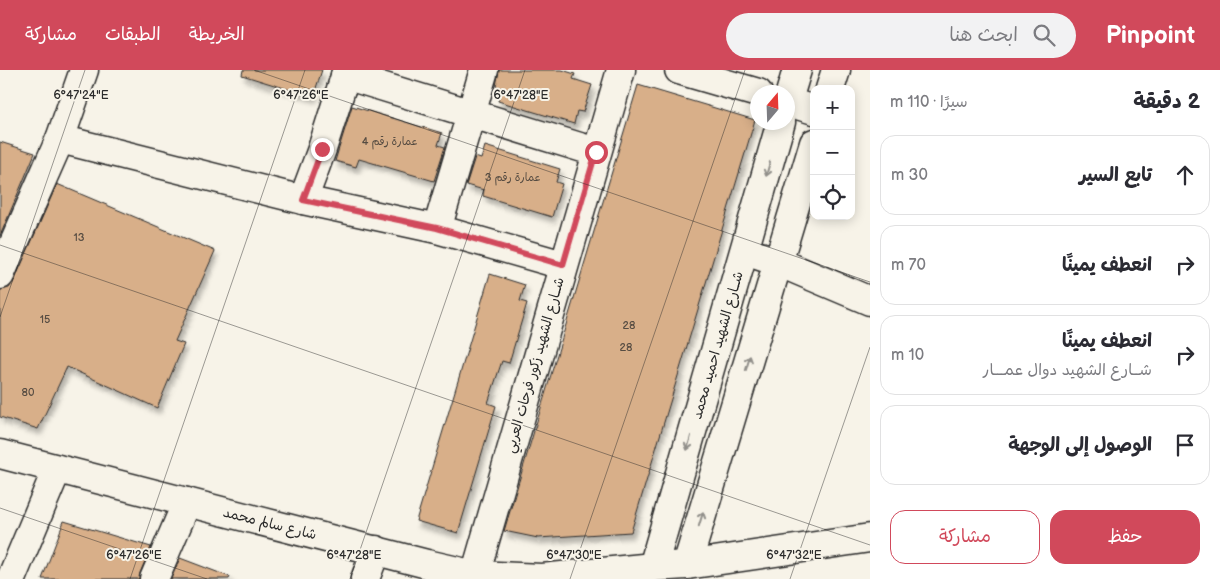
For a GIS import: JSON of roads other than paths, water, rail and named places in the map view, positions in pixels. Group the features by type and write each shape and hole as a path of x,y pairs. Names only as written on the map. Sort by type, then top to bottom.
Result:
{"street":[{"path":"0,275 60,139 84,70"},
{"path":"437,228 484,70"},
{"name":"شــارع الشهيد زكور فرحات العربي","path":"475,575 620,70"},
{"path":"679,70 750,91"},
{"path":"793,85 797,70"},
{"path":"831,85 836,70"},
{"path":"303,200 322,149 346,73 596,152"},
{"path":"795,103 810,109"},
{"name":"شــارع الشهيد احميد محمد","path":"653,567 779,130"},
{"path":"60,139 303,200 437,228 563,265"},
{"path":"686,565 810,156"},
{"path":"745,252 778,262 870,301"},
{"name":"شارع سالم محمد","path":"0,454 475,575 542,578 686,565 870,538"},
{"path":"11,579 57,469"},
{"path":"154,579 187,502"},
{"path":"365,579 376,550"}]}
